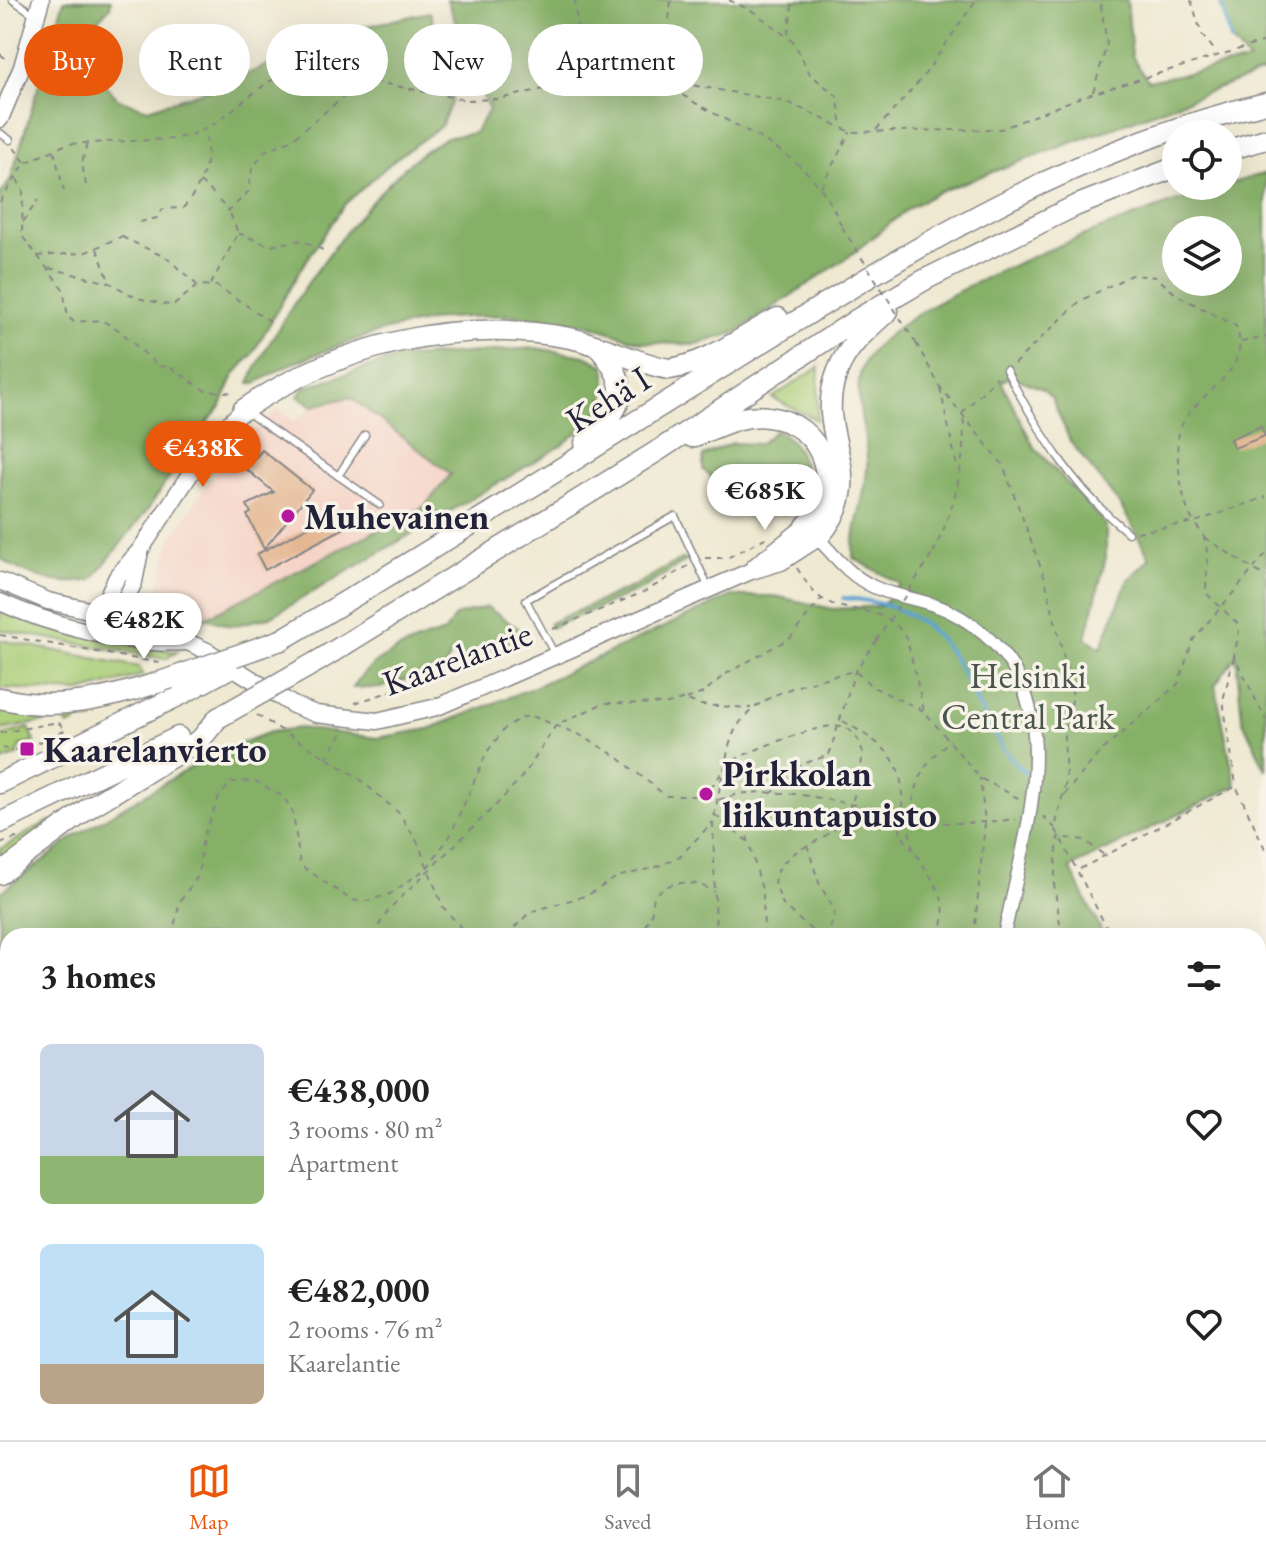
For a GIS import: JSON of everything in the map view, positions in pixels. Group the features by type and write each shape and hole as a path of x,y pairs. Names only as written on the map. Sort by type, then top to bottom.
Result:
{"highway":[{"name":"Kehä I","path":"0,783 182,694 281,640 862,281 993,207 1061,174 1194,124 1266,103"},
{"path":"1242,146 1266,139"},
{"name":"Kehä I","path":"0,823 218,718 318,661 659,450 856,320 926,279 1075,206 1162,172"},
{"path":"812,532 831,523 844,491 843,467 830,408 837,372 865,331 926,279"},
{"path":"240,401 306,373 409,338 458,331 517,332 571,339 656,367 685,367 776,319 862,281"},
{"path":"544,480 617,410 621,397 618,374 599,348"},
{"path":"659,450 740,418 770,417 789,421 819,447 827,473 824,501 812,532"},
{"path":"0,698 62,704 122,694 281,640"},
{"path":"0,874 113,792 201,739 218,718"}],"main road":[{"path":"0,119 22,67 40,8"},
{"path":"105,632 100,611 117,577 141,549 240,401"},
{"name":"Kaarelantie","path":"0,581 48,601 100,611 186,642 207,651 293,705 344,720 377,721 415,714 556,657 751,571 812,532"},
{"path":"105,632 120,617 141,549"},
{"name":"Kaarelantie","path":"0,602 45,619 105,632 161,644 186,642"}],"street":[{"path":"812,532 838,563 864,582 952,613 973,626 1002,654 1027,697 1033,722 1037,769 1006,928"}],"lane":[{"path":"13,0 40,8"},
{"path":"0,133 10,140"},
{"path":"1006,370 1037,429 1071,478 1128,533"},
{"path":"240,401 380,505"},
{"path":"338,476 365,435"},
{"path":"556,657 526,600 675,516 710,590"}],"path":[{"path":"575,0 577,24"},
{"path":"669,24 671,0"},
{"path":"729,0 787,35 799,48 810,74 837,96 843,127"},
{"path":"787,35 793,0"},
{"path":"875,131 923,77 976,0"},
{"path":"1093,94 1107,44 1100,0"},
{"path":"1191,0 1202,35 1217,54"},
{"path":"703,87 787,102 851,132 1001,129 1093,94 1266,41"},
{"path":"0,54 5,58"},
{"path":"0,202 25,163 54,150 87,142 172,139 204,129 254,89 266,83"},
{"path":"388,83 466,100 499,99 528,92"},
{"path":"229,211 248,192 252,169 265,151 291,140 346,96"},
{"path":"682,96 792,160 821,188 940,387 1003,465 1045,579 1073,696 1064,735 1063,796 1055,828 1107,928"},
{"path":"140,222 157,218 163,209 183,208 200,182 209,158 204,129"},
{"path":"821,188 851,132"},
{"path":"10,140 25,163"},
{"path":"86,185 82,163 87,142"},
{"path":"54,150 64,191"},
{"path":"17,178 23,191 22,236 63,289 68,317 74,322 101,320 107,327 119,330 158,366 170,367 204,390 240,401"},
{"path":"200,182 214,194"},
{"path":"21,223 38,200"},
{"path":"219,201 229,211 238,233 270,246 301,240 325,251"},
{"path":"211,285 238,233"},
{"path":"35,256 84,253 127,234"},
{"path":"121,237 167,258 198,285"},
{"path":"97,247 110,283"},
{"path":"48,268 110,283 137,298 173,306 198,285 211,285 273,323"},
{"path":"763,928 763,893 744,825 753,806 772,794 803,764 829,755 855,671 933,553 947,526 964,431 963,412 1080,301 1131,275 1145,273 1169,285 1177,295 1205,312 1230,321 1236,326 1240,343 1235,363 1224,380 1190,414 1178,435 1185,498 1204,538 1206,593 1221,611 1231,616 1239,632 1223,700 1236,786 1266,851"},
{"path":"1240,343 1266,337"},
{"path":"940,387 958,472"},
{"path":"1128,533 1195,522 1266,497"},
{"path":"326,759 340,741 351,704 466,667 646,591 708,556 727,558 772,535 805,581 822,598 874,612 901,630 907,639 924,711"},
{"path":"1204,538 1266,577"},
{"path":"1063,796 1100,752 1178,684 1193,640 1221,611 1266,554"},
{"path":"377,928 390,908 429,874 526,772 556,725 604,703 668,704 703,693 724,675 790,638 822,598"},
{"path":"1234,656 1266,720"},
{"path":"855,671 873,687 924,711 980,778 985,823 975,928"},
{"path":"685,699 700,705 751,708 790,690 855,671"},
{"path":"716,928 714,814 735,730 751,708"},
{"path":"174,928 180,901 198,876 203,837 219,797 238,779 255,781 284,797 293,813 300,865 351,900 364,902 390,894 427,868 450,836 487,752 505,728 520,718 532,716 616,756 666,796 701,796 733,762 753,751 821,728 840,726 853,732 863,754 851,802 839,825 806,843 784,860 774,882 783,905 809,928"},
{"path":"842,720 874,739 895,758 902,817 900,834 933,874 943,906 939,928"},
{"path":"0,733 58,722 66,730 21,750 0,748"},
{"path":"277,727 356,776 399,813 418,843 443,907 461,928"},
{"path":"913,850 910,819 925,768 950,740"},
{"path":"1079,870 1236,786"},
{"path":"718,800 731,794 772,794 851,802 910,819 985,823 1029,818"},
{"path":"726,822 731,794"},
{"path":"714,814 748,842"},
{"path":"514,928 530,912 588,895 617,877 660,866 680,856 713,822"},
{"path":"0,844 19,837"},
{"path":"1058,837 1084,840 1105,855"},
{"path":"1058,837 1054,884 1061,928"},
{"path":"806,843 819,883 835,911 830,928"},
{"path":"644,928 651,916 654,896 663,888 684,882 716,893"},
{"path":"425,1440 445,1440"}],"shaded area":[{"path":"349,397 452,474 425,506 205,618 189,620 163,608 155,598 171,539 242,431 258,427 278,409 294,421 313,406"}],"green space":[{"path":"64,0 111,0 110,7 94,24 57,24"},
{"path":"447,0 1127,0 1132,56 1148,81 1249,61 1231,41 1219,0 1266,0 1266,71 938,192 909,208 847,258 735,333 693,345 641,342 585,324 508,315 445,318 386,330 349,342 288,365 256,383 249,383 282,322 306,286 390,181 418,156 444,139 474,133 489,110 483,96 512,96 512,24 456,24"},
{"path":"430,12 434,24 404,24 404,96 452,96 441,126 394,160 345,204 303,265 252,355 234,375 220,408 202,428 148,509 92,580 68,582 44,579 0,558 0,195 10,181 35,96 115,96 148,109 188,96 250,96 250,73 266,66 266,96 388,96 388,24 376,24"},
{"name":"Pirkkolan liikuntapuisto","path":"1266,173 1266,770 1242,719 1236,656 1215,685 1236,786 1070,868 1100,928 0,928 0,893 78,834 214,754 270,732 300,728 377,738 429,729 532,688 731,596 775,596 833,609 882,606 900,584 853,558 854,535 867,469 859,399 860,373 865,361 890,334 933,305 1050,249 1180,200 1242,200 1242,180","holes":["1013,377 1043,389 1052,398 1070,441 1121,506 1150,558 1128,580 1101,648 1086,638 1106,557 1106,525 1034,447 1001,381"]},
{"path":"535,348 585,356 605,366 602,404 590,421 561,446 270,617 231,626 205,618 425,506 451,474 350,397 313,406 298,396 305,387 397,358"},
{"path":"819,367 817,420 772,398"},
{"path":"776,430 796,447 804,470 800,495 783,514 768,511 755,490 732,495 703,470 703,456 732,443 760,444"},
{"path":"681,559 687,560 642,589 551,628 549,623 634,586"},
{"path":"487,607 528,635 463,661 451,653 446,667 380,688 353,688 360,677 381,659 445,632 455,616"},
{"path":"0,610 34,624 177,652 165,659 0,630"},
{"path":"0,640 139,667 143,675 80,692 0,688"},
{"path":"0,708 23,712 87,709 93,719 89,721 86,717 68,726 63,718 0,730"},
{"path":"29,728 35,742 20,745 17,755 0,762 0,736"},
{"path":"53,820 0,864 0,849"}],"building":[{"path":"1261,426 1265,436 1234,448 1230,439"},
{"path":"262,450 312,490 264,549 247,515 251,513 247,505 274,492 246,469"},
{"path":"344,508 352,524 265,570 257,554"}],"waterway":[{"path":"1221,0 1231,41"},
{"path":"843,598 886,605 917,620 940,640 957,664 1003,748 1026,774"}],"place":[{"name":"Muhevainen","path":"288,516"},
{"name":"Kaarelanvierto","path":"27,749"},
{"name":"Pirkkolan liikuntapuisto","path":"706,794"}],"park label":[{"name":"Helsinki Central Park","path":"1028,696"}]}
